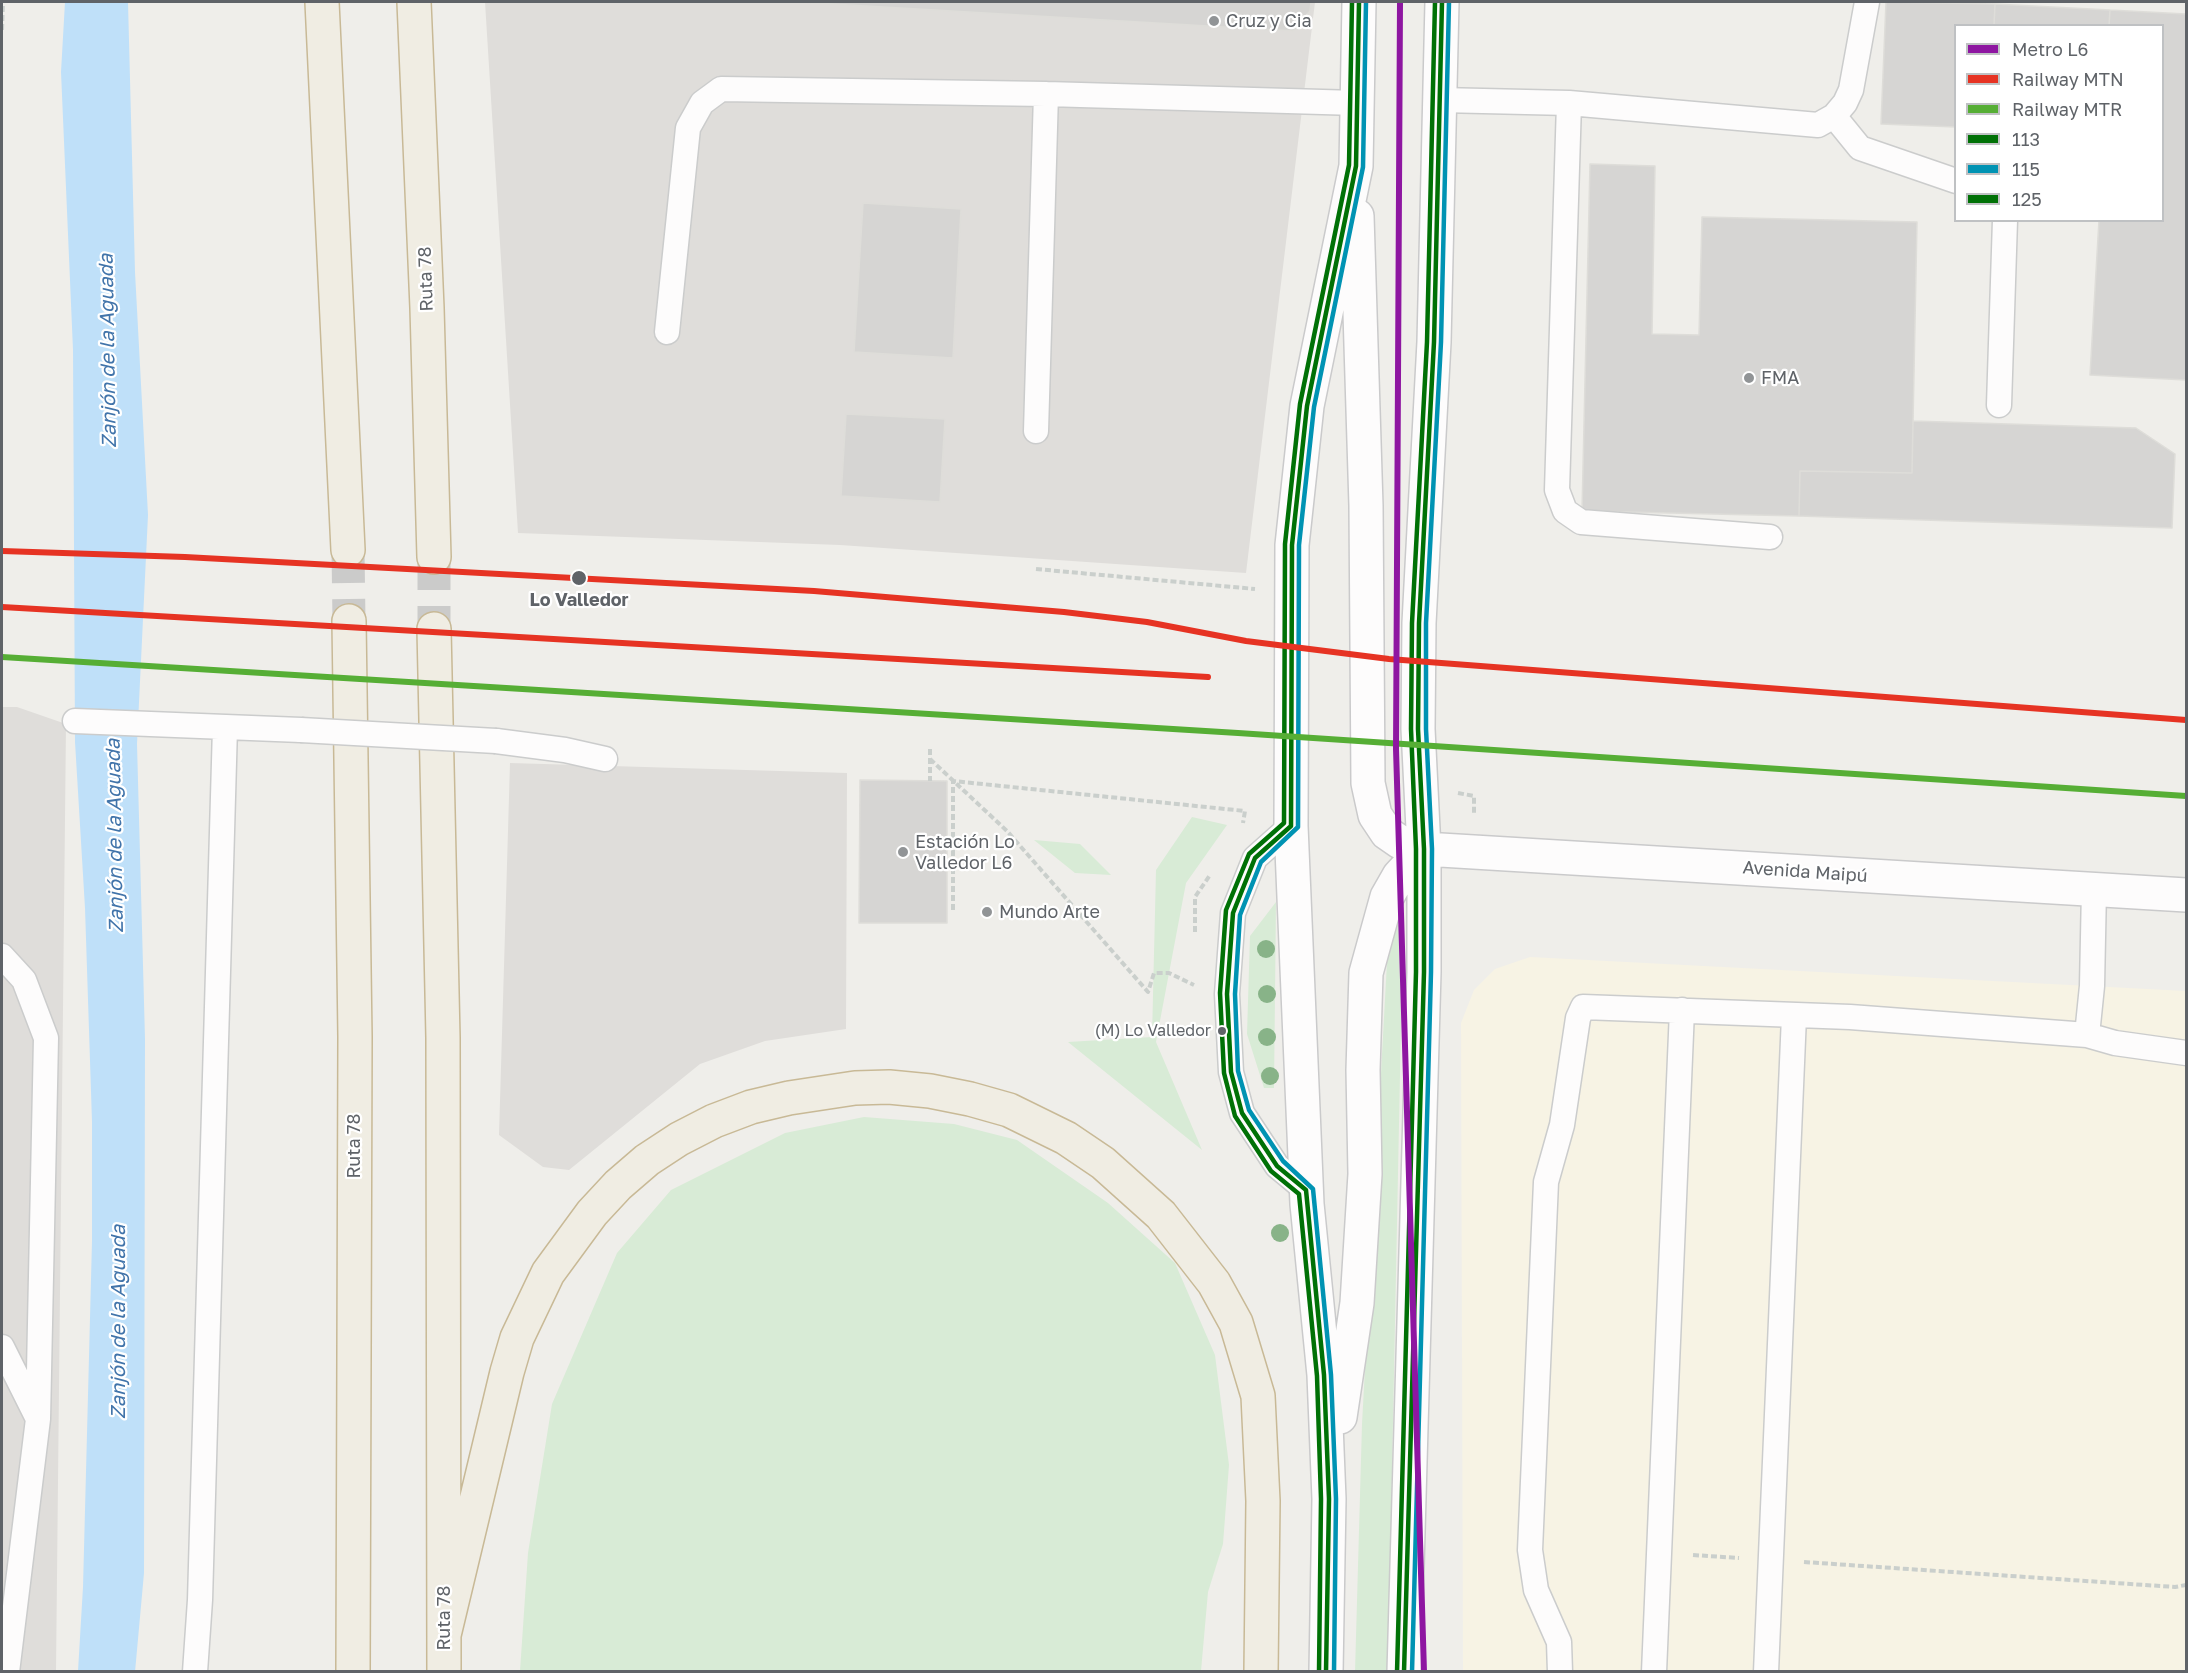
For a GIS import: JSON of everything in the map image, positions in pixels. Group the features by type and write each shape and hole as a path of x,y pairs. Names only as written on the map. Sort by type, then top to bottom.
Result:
{"highway":[{"path":"322,2 348,550"},
{"name":"Ruta 78","path":"414,2 434,557"},
{"name":"Ruta 78","path":"349,621 355,1036 353,1671"},
{"name":"Ruta 78","path":"434,629 443,1038 444,1671"},
{"path":"444,1635 517,1338 548,1274 586,1220 618,1185 647,1160 679,1139 714,1121 751,1107 789,1098 855,1088 889,1087 930,1091 989,1104 1009,1110 1066,1138 1103,1163 1161,1215 1215,1283 1236,1323 1258,1396 1263,1501 1261,1671"}],"main road":[{"path":"1326,1671 1329,1499 1324,1375 1306,1190 1291,826 1292,545 1307,406 1356,166 1359,2"},
{"path":"1404,1671 1423,1015 1424,849 1418,729 1419,622 1434,342 1442,2"},
{"name":"Avenida Maipú","path":"1356,166 1366,506 1368,783 1375,815 1387,834 1400,842 1424,849 2187,895"},
{"path":"1329,1499 1357,1303 1365,1174 1363,1070 1366,973 1387,897 1399,876 1424,849"}],"lane":[{"path":"1440,100 1569,103 1818,125 1834,116 1845,103 1851,90 1867,2"},
{"path":"667,332 688,128 702,103 721,89 1046,94 1357,103"},
{"path":"1036,431 1046,94"},
{"path":"1569,103 1557,490 1565,511 1581,522 1770,537"},
{"path":"1834,116 1860,148 1954,180"},
{"path":"1999,405 2005,222"},
{"path":"75,721 496,741 565,750 605,759"},
{"path":"195,1671 200,1600 225,727"},
{"path":"1291,826 1255,858 1233,913 1227,1005 1231,1072 1242,1113 1277,1166 1306,1190"},
{"path":"2087,1035 2092,986 2094,890"},
{"path":"2,956 24,980 46,1038 38,1419 7,1671"},
{"path":"1560,1671 1559,1642 1536,1590 1530,1550 1546,1182 1562,1125 1578,1018 1583,1007 1850,1017 2087,1035 2115,1043 2187,1053"},
{"path":"1654,1671 1682,1011"},
{"path":"1766,1671 1794,1016"},
{"path":"2,1347 38,1419"}],"path":[{"path":"2,30 3,2"},
{"path":"1036,569 1292,592"},
{"path":"930,749 930,781"},
{"path":"930,759 1007,831 1148,992 1154,973 1169,973 1202,989"},
{"path":"953,781 1245,812 1243,826"},
{"path":"953,781 953,910"},
{"path":"1196,942 1195,897 1213,870"},
{"path":"1196,976 1196,987"},
{"path":"1659,1552 2175,1587 2187,1585"}],"shaded area":[{"path":"485,2 1315,2 1246,573 840,545 518,533"},
{"path":"2,707 17,707 66,724 56,1671 2,1671"},
{"path":"510,763 847,773 846,1029 765,1041 700,1064 569,1170 543,1167 499,1135"},
{"path":"1530,957 2186,991 2186,1671 1463,1671 1461,1023 1474,990 1495,969"}],"green space":[{"path":"1192,817 1227,825 1186,883 1156,1042 1202,1150 1068,1042 1152,1037 1156,870"},
{"path":"1034,840 1080,844 1111,875 1075,873"},
{"path":"1276,902 1274,1088 1264,1088 1247,1034 1250,936"},
{"path":"1389,925 1403,925 1388,1671 1355,1672 1362,1424"},
{"path":"864,1117 954,1124 1017,1140 1108,1203 1175,1263 1215,1355 1229,1465 1223,1544 1208,1592 1201,1671 520,1671 528,1553 552,1404 617,1253 671,1190 785,1133"}],"water":[{"name":"Zanjón de la Aguada","path":"65,2 128,2 135,272 148,515 137,744 145,1039 144,1573 135,1672 78,1671 83,1587 92,1241 92,1122 85,908 75,742 73,350 61,72"}],"building":[{"name":"Cruz y Cia","path":"798,2 1311,2 1310,11 1293,31"},
{"path":"1886,2 1995,4 1994,24 1954,24 1954,127 1881,124"},
{"path":"1995,4 2110,10 2109,24 1994,24"},
{"path":"2110,10 2186,14 2186,380 2090,375 2099,222 2164,222 2164,24 2109,24"},
{"name":"FMA","path":"1590,164 1655,166 1652,334 1699,335 1702,217 1917,222 1912,473 1800,471 1799,516 1582,511"},
{"path":"863,203 961,209 953,358 854,352"},
{"path":"846,414 945,419 940,502 841,496"},
{"path":"1913,421 2136,428 2175,454 2172,528 1799,516 1800,471 1912,473"},
{"name":"Estación Lo Valledor L6","path":"860,780 947,781 947,923 859,923"}],"tunnel":[{"path":"348,550 349,621"},
{"path":"434,557 434,629"}],"metro line":[{"name":"L6","path":"1400,2 1396,749 1424,1672"}],"rail line":[{"name":"MTN","path":"2,551 185,557 814,591 1064,612 1147,622 1246,641 1389,659 2186,720"},
{"name":"MTN","path":"2,607 1208,677"},
{"name":"MTR","path":"2,657 1238,733 2186,796"}],"transit line":[{"name":"125","path":"1319,1672 1321,1499 1317,1376 1299,1194 1271,1171 1235,1116 1224,1073 1220,993 1226,910 1249,854 1284,823 1285,544 1300,404 1349,165 1352,2"},
{"name":"113","path":"1326,1672 1329,1499 1324,1375 1306,1190 1277,1166 1242,1113 1231,1072 1227,994 1233,913 1255,858 1291,826 1292,545 1307,406 1356,166 1359,2"},
{"name":"115","path":"1334,1672 1336,1499 1331,1375 1313,1189 1283,1161 1249,1110 1238,1071 1235,994 1240,915 1261,862 1298,827 1299,545 1314,407 1363,167 1366,2"},
{"name":"125","path":"1397,1672 1416,972 1416,849 1411,729 1412,623 1427,342 1435,2"},
{"name":"113","path":"1404,1672 1424,972 1424,849 1418,729 1419,623 1434,342 1442,2"},
{"name":"115","path":"1412,1672 1431,972 1432,849 1426,729 1426,623 1441,342 1449,2"}],"place":[{"name":"Cruz y Cia","path":"1214,21"},
{"name":"FMA","path":"1749,378"},
{"name":"Lo Valledor","path":"579,578"},
{"name":"Estación Lo Valledor L6","path":"903,852"},
{"name":"Mundo Arte","path":"987,912"},
{"name":"(M) Lo Valledor","path":"1222,1031"}]}
